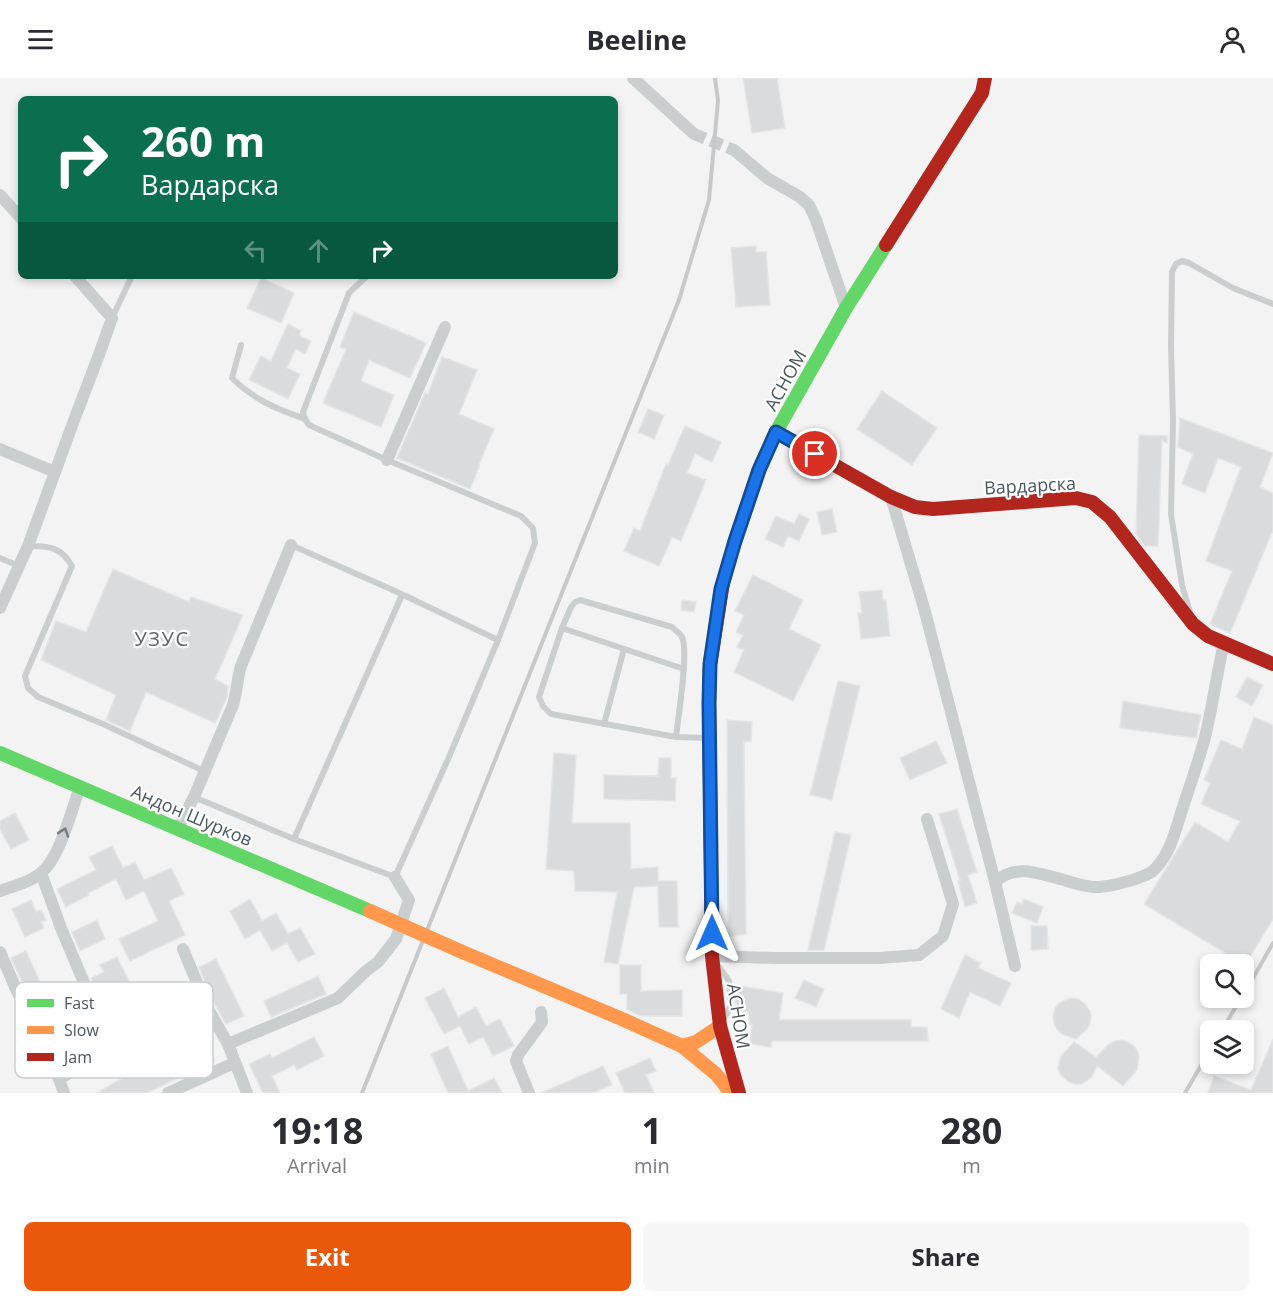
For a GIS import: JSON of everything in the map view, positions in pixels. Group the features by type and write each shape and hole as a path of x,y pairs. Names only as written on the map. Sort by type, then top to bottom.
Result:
{"street":[{"path":"633,78 694,134"},
{"path":"982,93 985,78"},
{"name":"АСНОМ","path":"739,1093 720,1026 712,956 710,664 721,589 759,470 776,432 846,309 982,93"},
{"path":"734,150 767,178 800,197 809,205 846,309"},
{"path":"0,195 18,215"},
{"path":"0,608 28,546 112,318 78,279"},
{"path":"387,460 445,327"},
{"name":"Вардарска","path":"776,432 891,497 915,507 933,509 1076,498 1092,502 1110,517 1193,624 1208,636 1273,664"},
{"path":"0,449 55,472"},
{"path":"891,497 924,608 1015,966"},
{"path":"178,828 233,705 241,666 291,544"},
{"path":"995,882 1001,876 1013,871 1036,873 1098,887 1140,878 1156,869 1176,832 1194,776 1206,733 1224,643"},
{"name":"Андон Шурков","path":"0,753 682,1046 716,1074 731,1093"},
{"path":"0,891 26,882 41,873 51,863 58,851 80,787"},
{"path":"712,956 879,958 920,955 944,936 953,903 927,819"},
{"path":"41,873 84,982"},
{"path":"228,1044 339,998 378,962 396,939 409,900 395,877"},
{"path":"183,949 197,982"},
{"path":"0,952 15,987"},
{"path":"529,1093 516,1061 542,1022 541,1012"},
{"path":"213,1018 228,1044 247,1093"},
{"path":"682,1046 696,1042 720,1026"},
{"path":"213,1073 234,1063"},
{"path":"168,1093 201,1078"},
{"path":"59,1079 64,1093"}],"lane":[{"name":"АСНОМ","path":"982,93 991,78"},
{"path":"1193,624 1182,585 1171,513 1172,272 1176,264 1182,261 1189,263 1233,288 1273,304"},
{"path":"112,318 131,279"},
{"path":"194,796 294,839 395,877 449,757 498,640 535,543 533,528 521,516 309,425 305,419 303,412 349,293 364,279"},
{"path":"241,345 232,378 244,391 273,408 305,419"},
{"path":"291,544 498,640"},
{"path":"28,546 56,549 65,554 72,566 25,676 28,688 39,697 204,771"},
{"path":"0,558 19,566"},
{"path":"294,839 402,595"},
{"path":"676,737 684,669 682,637 672,627 580,600 575,602 562,628 539,697 543,706 551,714 676,737 710,738"},
{"path":"562,628 684,669"},
{"path":"604,724 624,649"}],"building":[{"path":"743,78 777,78 785,128 752,133"},
{"path":"756,246 756,252 766,252 770,305 736,307 731,248"},
{"path":"261,279 294,293 281,323 247,308"},
{"path":"354,312 426,343 410,378 369,360 361,381 394,395 381,427 323,403 346,349 340,347"},
{"path":"288,324 301,331 299,335 311,341 305,354 296,349 287,368 300,374 288,399 249,380 261,356 271,361"},
{"path":"442,357 477,370 459,414 494,429 470,489 397,458 425,393 428,394"},
{"path":"882,391 937,428 912,465 857,429"},
{"path":"648,409 664,415 654,439 638,432"},
{"path":"1180,418 1273,453 1260,487 1273,493 1273,530 1230,633 1210,624 1232,571 1206,561 1241,467 1218,458 1205,493 1182,484 1193,454 1178,447"},
{"path":"685,426 721,442 712,462 695,454 687,473 706,480 681,541 672,537 659,566 624,551 634,528 640,531 666,464 668,465"},
{"path":"1139,435 1167,436 1167,443 1162,440 1158,546 1144,546 1136,534"},
{"path":"832,509 837,532 822,535 817,512"},
{"path":"799,514 809,519 799,541 788,536 783,547 765,539 776,516 794,524"},
{"path":"113,569 189,602 191,597 243,615 215,679 228,686 227,697 215,723 146,692 130,731 106,720 116,695 41,660 56,621 86,632"},
{"path":"753,575 803,600 789,629 821,645 793,701 734,672 744,650 737,647 743,635 736,632 744,615 735,611"},
{"path":"882,590 883,600 886,600 890,636 861,639 858,613 862,613 859,592"},
{"path":"682,600 696,602 694,612 681,610"},
{"path":"1247,677 1263,685 1252,706 1236,697"},
{"path":"838,681 860,686 832,800 810,795"},
{"path":"1123,701 1201,715 1196,738 1120,728"},
{"path":"1254,717 1273,725 1273,919 1252,954 1227,954 1144,904 1195,822 1228,842 1240,821 1201,804 1210,783 1204,780 1221,740 1242,749"},
{"path":"727,720 752,722 751,741 744,742 746,934 728,937"},
{"path":"936,741 947,763 910,780 900,758"},
{"path":"554,753 576,755 572,823 630,823 631,869 658,867 658,881 677,881 678,927 659,927 658,886 634,887 618,964 604,962 617,892 575,891 574,871 546,869"},
{"path":"659,758 671,758 671,778 676,778 675,801 604,799 604,775 658,776"},
{"path":"957,809 977,872 968,875 977,903 965,907 958,881 960,880 939,814"},
{"path":"15,813 29,840 11,849 0,829 0,821"},
{"path":"835,832 851,835 824,950 808,950"},
{"path":"112,846 123,868 135,862 144,880 171,868 184,894 169,901 185,935 130,961 119,939 158,921 144,891 126,900 116,879 66,907 57,889 96,870 89,857"},
{"path":"250,899 262,921 276,913 288,934 300,928 315,954 298,962 287,943 272,951 260,930 245,939 230,911"},
{"path":"1024,899 1043,907 1037,923 1012,913 1017,902 1022,904"},
{"path":"31,900 36,912 41,910 46,920 41,922 44,928 25,937 12,909"},
{"path":"97,920 105,939 80,951 72,932"},
{"path":"1031,926 1047,926 1048,949 1031,950"},
{"path":"26,951 40,982 22,982 11,958"},
{"path":"965,955 981,963 978,968 1011,983 1000,1006 970,992 959,1018 941,1009"},
{"path":"117,957 129,981 93,982 91,978 104,972 100,965"},
{"path":"216,959 244,1016 226,1024 213,1001 213,982 205,982 199,967"},
{"path":"620,965 641,965 641,991 682,990 682,1016 642,1016 627,1010 627,994 620,994"},
{"path":"318,976 326,994 271,1017 264,1001"},
{"path":"804,980 824,989 816,1007 795,998"},
{"path":"735,985 783,993 779,1020 911,1020 911,1027 927,1027 928,1041 772,1041 771,1047 750,1044 752,1024 750,1024 748,1012 735,1009"},
{"path":"444,988 458,1017 476,1007 486,1026 500,1019 514,1046 493,1056 483,1037 469,1044 460,1026 444,1034 425,998"},
{"path":"1072,998 1084,1003 1091,1017 1087,1029 1076,1039 1062,1034 1057,1029 1053,1017 1059,1003"},
{"path":"314,1037 324,1056 297,1070 294,1065 272,1076 280,1093 263,1093 249,1064 270,1054 272,1058"},
{"path":"1273,1039 1273,1093 1208,1093 1214,1076 1251,1090"},
{"path":"1122,1040 1134,1046 1139,1057 1137,1070 1123,1086 1097,1066 1092,1076 1081,1084 1069,1082 1060,1074 1058,1068 1061,1056 1074,1042 1096,1057 1109,1044"},
{"path":"448,1046 468,1091 494,1078 502,1093 448,1093 431,1054"},
{"path":"650,1058 656,1071 646,1075 654,1093 625,1093 616,1073"},
{"path":"603,1066 612,1085 593,1093 541,1093"},
{"path":"122,1078 178,1078 147,1093 97,1093"}],"tunnel":[{"path":"694,134 734,150"}],"railway":[{"path":"362,1093 679,300 709,200 718,101 715,78"},
{"path":"1254,976 1273,943"},
{"path":"1228,1020 1235,1008"},
{"path":"1185,1093 1200,1067"}],"traffic: fast":[{"path":"723,583 759,470 776,432 846,308 886,245"},
{"path":"0,753 370,911"}],"traffic: slow":[{"path":"370,911 460,951"},
{"path":"460,951 682,1046 716,1074 731,1093"},
{"path":"682,1046 696,1042 720,1026"}],"traffic: jam":[{"path":"886,245 982,93 985,78"},
{"path":"776,432 891,497 915,507 933,509 1076,498 1092,502 1110,517 1193,624 1208,636 1273,664"},
{"path":"723,583 710,664 712,956 720,1026 739,1093"}],"district":[{"name":"УЗУС","path":"162,638"}],"route":[{"path":"712,933 710,664 721,589 759,470 776,432 815,454"}]}
